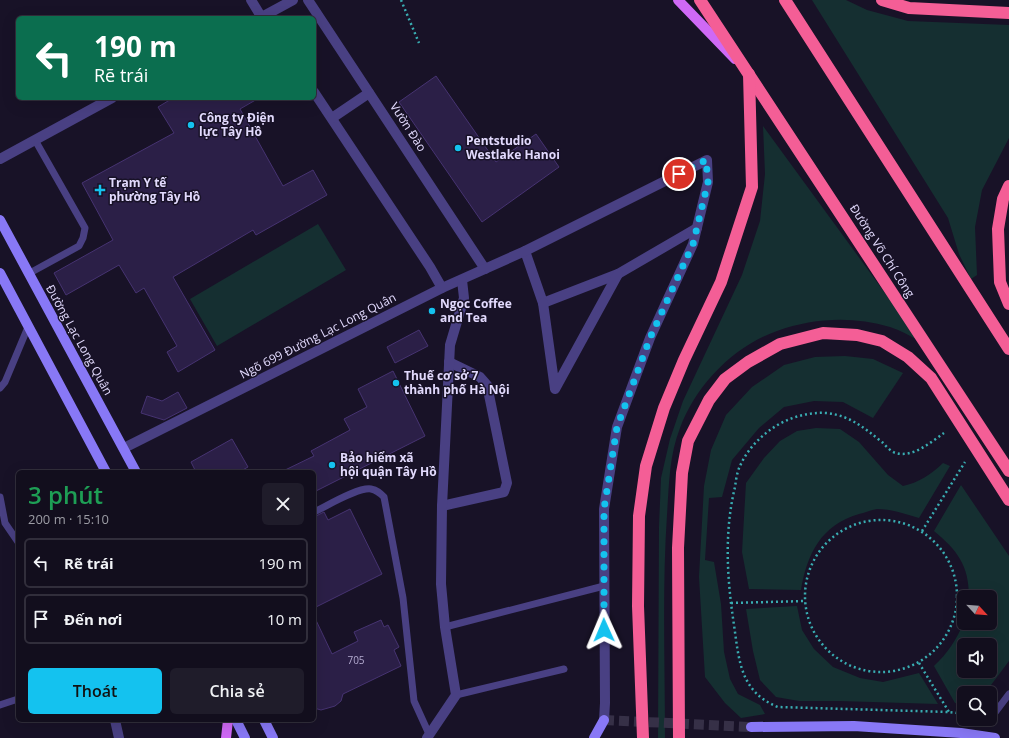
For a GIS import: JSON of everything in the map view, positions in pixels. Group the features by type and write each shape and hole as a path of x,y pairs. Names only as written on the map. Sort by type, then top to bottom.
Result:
{"highway":[{"name":"Đường Võ Chí Công","path":"700,0 1009,470"},
{"path":"785,0 1009,349"},
{"path":"882,0 909,8 1009,13"},
{"path":"643,738 638,606 639,516 646,466 664,408 684,360 721,282 752,188 749,74"},
{"path":"1009,186 1003,199 998,229 1000,282 1009,304"},
{"path":"679,738 678,548 682,473 688,441 709,400 725,379 748,362 780,344 815,334 857,335 882,341 908,357 931,378 1009,500"}],"main road":[{"name":"Đường Võ Chí Công","path":"678,0 749,74"},
{"name":"Đường Lạc Long Quân","path":"0,220 135,470"},
{"path":"0,273 105,470"},
{"path":"594,738 604,720"},
{"path":"226,738 228,722"},
{"path":"237,722 245,738"},
{"path":"265,722 273,738"},
{"path":"751,728 854,726 995,738"}],"street":[{"path":"251,0 260,16"},
{"path":"265,16 294,0"},
{"name":"Vườn Đào","path":"308,0 484,269"},
{"path":"332,118 369,93"},
{"path":"316,95 430,267 442,288"},
{"path":"0,158 108,100"},
{"name":"Ngõ 699 Đường Lạc Long Quân","path":"124,448 442,288 525,251 706,160 708,182 697,228"},
{"path":"543,303 618,274 697,228"},
{"path":"604,720 606,703 604,509 617,427 650,338 693,244 697,228"},
{"path":"525,251 543,303 554,389 618,274"},
{"path":"428,736 456,694 444,627 441,584 442,506 450,345 464,298 462,280"},
{"path":"442,506 504,492 507,484 487,385 480,377 449,362"},
{"path":"115,722 119,738"}],"lane":[{"path":"28,274 79,246 83,238 85,228 35,140"},
{"path":"0,388 28,327"},
{"path":"316,511 361,489 375,490 384,497 403,598 414,701 428,736"},
{"path":"0,497 5,523 16,539"},
{"path":"444,627 604,586"},
{"path":"456,694 564,669"},
{"path":"997,710 1009,694"},
{"path":"2,703 16,700"}],"path":[{"path":"400,0 419,43"},
{"path":"944,433 920,449 909,454 895,453 857,422 827,413 793,417 775,426 761,436 739,467 730,506 727,542 731,603 740,661 745,678 754,692 766,702 778,707 957,713"},
{"path":"922,531 964,462"},
{"path":"891,519 922,531 945,552 957,582 956,613 942,642 919,663 889,672 859,670 832,655 813,631 805,601 810,568 829,540 858,523 891,519"},
{"path":"731,603 805,601"},
{"path":"919,663 949,712"}],"green space":[{"path":"812,0 846,0 867,10 908,21 1009,25 1009,138 982,190 975,227 977,275 971,279 959,254 948,218"},
{"path":"763,126 920,341 894,328 876,323 833,320 805,323 777,331 746,346 718,369 706,382 696,397 687,412 676,439 670,471 665,543 665,738 658,738 659,527 661,478 670,439 683,401 742,275 760,221 765,174"},
{"path":"318,224 346,270 217,346 190,299"},
{"path":"845,356 873,359 903,373 873,418 843,402 814,401 784,407 759,428 732,460 722,497 709,498 705,560 714,562 721,604 724,652 730,679 738,694 760,705 765,714 741,718 725,703 705,677 699,577 704,486 711,450 726,415 752,387 784,365 815,357"},
{"path":"816,428 840,429 859,442 888,475 903,486 924,478 943,463 950,466 919,518 904,513 877,509 846,519 835,525 818,543 807,564 801,590 749,589 742,552 746,483 764,458 780,441 797,431"},
{"path":"961,485 1009,556 1009,661 997,677 997,638 957,638 957,678 996,678 990,686 957,686 957,704 955,703 934,666 951,646 960,630 997,630 997,590 968,590 967,576 960,559 934,531"},
{"path":"797,606 802,630 814,649 833,667 860,678 883,682 919,673 938,704 799,701 776,697 760,680 753,651 746,609"}],"building":[{"name":"Pentstudio Westlake Hanoi","path":"436,76 496,162 536,134 559,167 482,222 399,102"},
{"path":"170,100 256,100 240,109 283,186 313,170 327,195 256,235 253,230 173,277 215,350 178,372 167,352 177,346 144,288 136,293 119,265 66,295 54,273 113,240 82,183 174,133 158,107"},
{"path":"419,330 428,346 395,363 387,347"},
{"path":"393,371 425,436 316,491 316,470 285,470 314,456 311,451 350,430 344,419 367,407 358,389"},
{"path":"178,392 187,408 164,420 141,413 147,396 162,401"},
{"path":"232,439 248,467 243,470 195,470 191,462"},
{"path":"350,509 382,574 316,607 316,516 324,512 328,520"},
{"path":"316,620 332,654 358,641 354,632 381,620 384,627 388,625 399,647 394,650 401,666 343,694 341,701 335,706 321,710 316,709"}],"tunnel":[{"path":"604,720 751,727"}],"place":[{"name":"Công ty Điện lực Tây Hồ","path":"191,125"},
{"name":"Pentstudio Westlake Hanoi","path":"458,148"},
{"name":"Trạm Y tế phường Tây Hồ","path":"100,190"},
{"name":"Ngọc Coffee and Tea","path":"432,311"},
{"name":"Thuế cơ sở 7 thành phố Hà Nội","path":"396,383"},
{"name":"Bảo hiểm xã hội quận Tây Hồ","path":"332,465"}],"route":[{"path":"604,630 604,509 617,427 650,338 693,244 708,182 706,160 679,174"}]}
